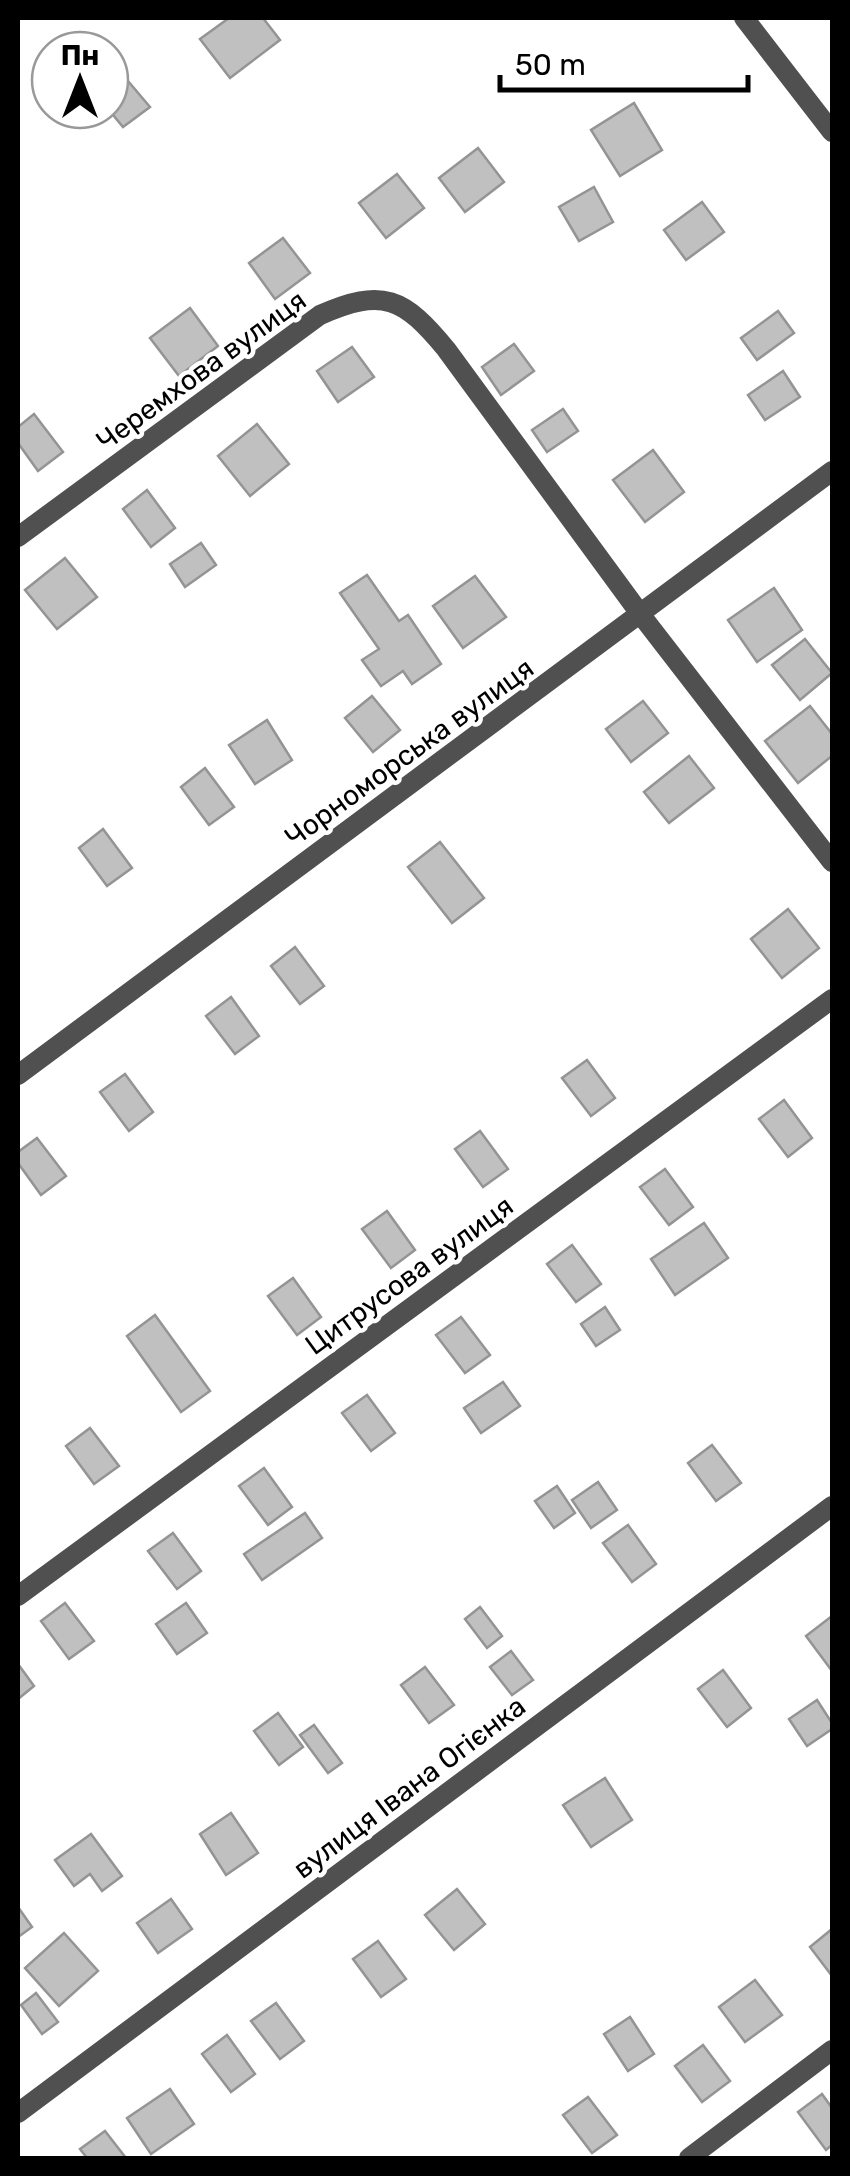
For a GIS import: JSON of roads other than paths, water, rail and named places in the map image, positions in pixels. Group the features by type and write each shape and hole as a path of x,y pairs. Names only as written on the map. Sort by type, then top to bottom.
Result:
{"street":[{"path":"744,18 832,132"},
{"name":"Черемхова вулиця","path":"18,537 320,315 356,301 389,300 421,318 446,349 640,615"},
{"name":"Чорноморська вулиця","path":"18,1074 832,471"},
{"path":"640,615 832,862"},
{"name":"Цитрусова вулиця","path":"18,1596 832,999"},
{"name":"вулиця Івана Огієнка","path":"18,2113 832,1506"},
{"path":"689,2158 832,2050"}]}
